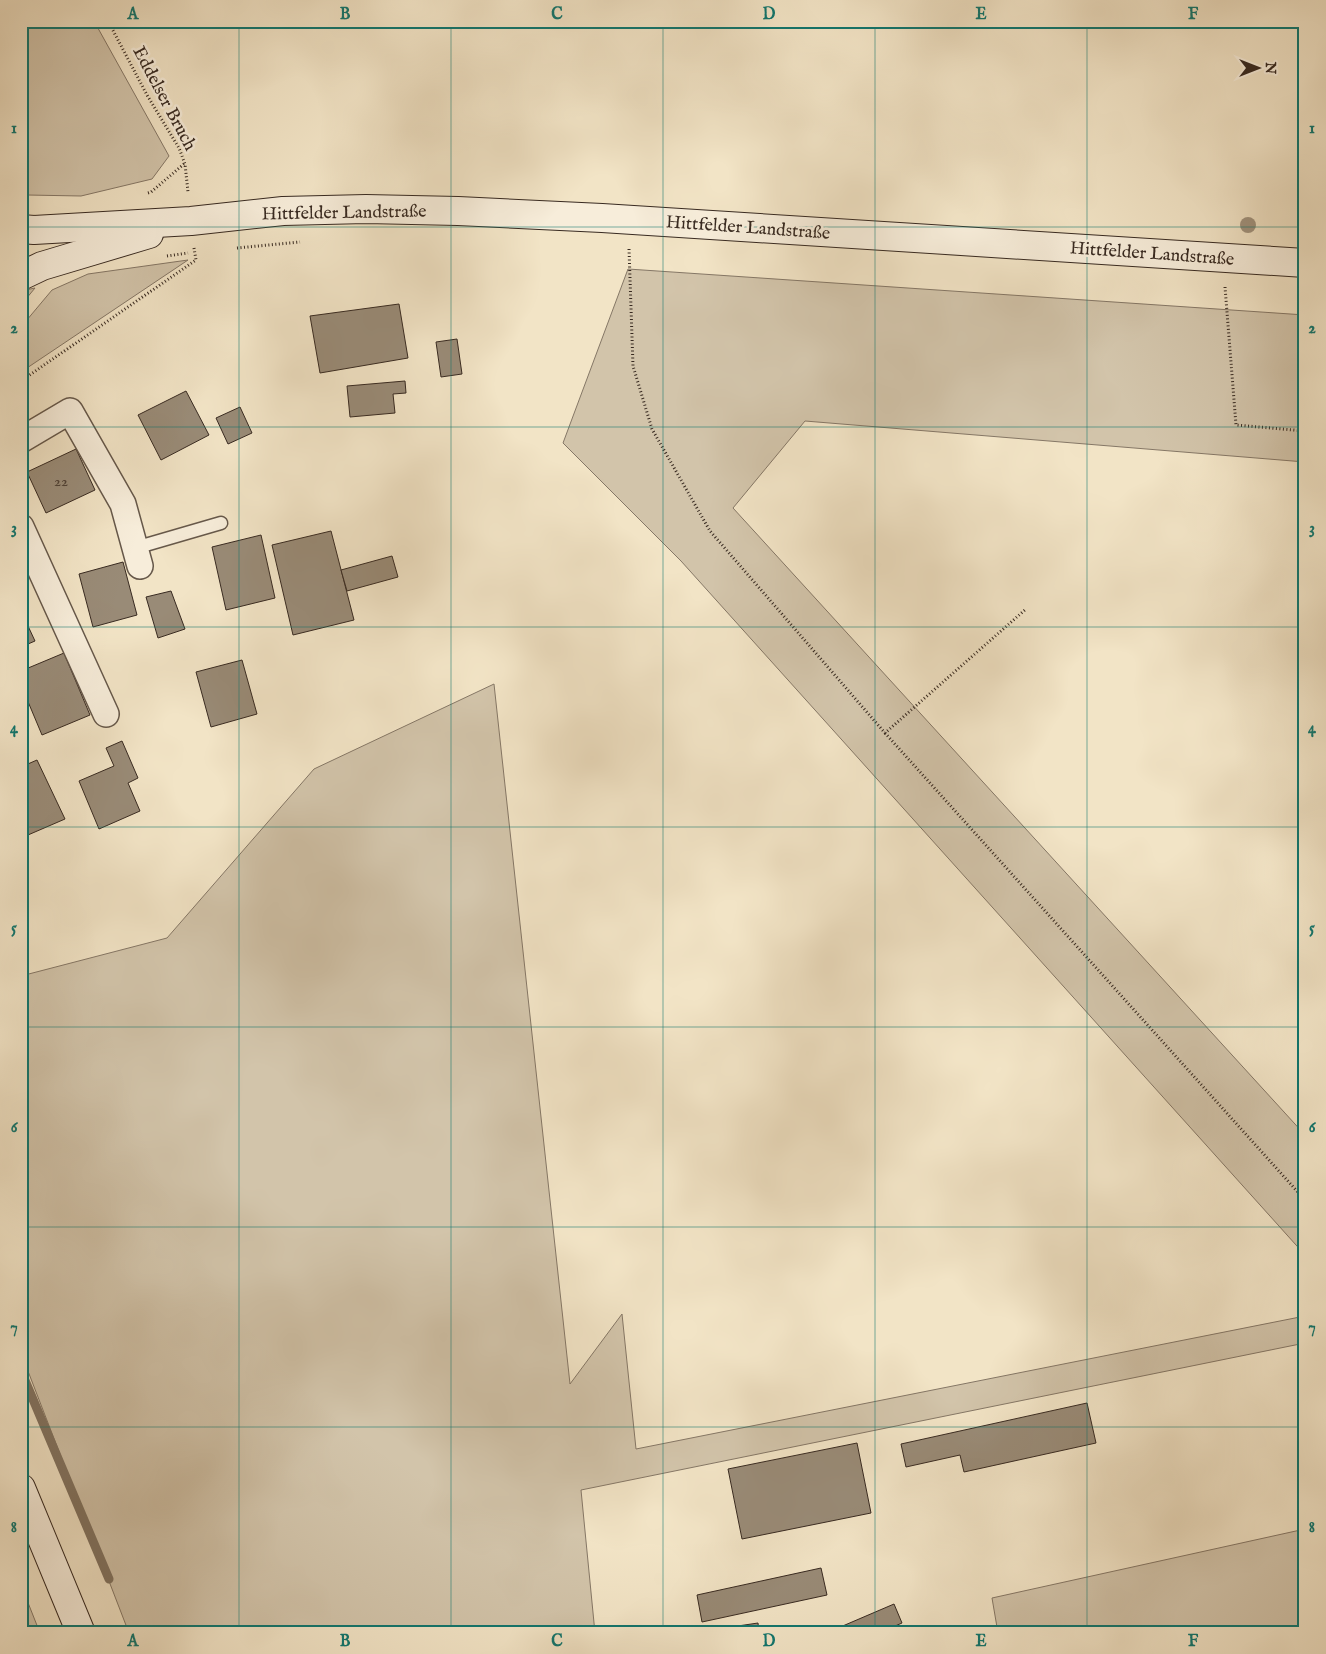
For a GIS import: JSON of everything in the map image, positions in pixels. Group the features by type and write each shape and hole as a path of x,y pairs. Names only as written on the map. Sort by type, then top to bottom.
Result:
{"main road":[{"name":"Hittfelder Landstraße","path":"21,229 34,230 191,221 283,211 366,209 458,211 602,218 1305,262"},
{"name":"Hittfelder Landstraße","path":"21,276 42,266 191,221"},
{"path":"21,1488 81,1633"}],"street":[{"path":"21,440 70,411 123,504 138,557"},
{"path":"21,527 106,714"}],"lane":[{"path":"138,557 221,523"}],"path":[{"name":"Eddelser Bruch","path":"108,21 147,95 179,148 185,164 191,221"},
{"path":"629,250 633,366 652,429 710,532 886,733 1305,1200"},
{"path":"21,381 196,260 195,252"},
{"path":"1223,257 1236,425 1305,431"},
{"path":"886,733 1026,609"}],"shaded area":[{"path":"21,21 94,21 169,156 152,179 81,196 27,195 21,193"},
{"path":"188,260 21,372 21,327 52,290 88,274"},
{"path":"628,269 1305,315 1305,462 805,421 733,508 1305,1135 1305,1255 681,561 563,443"},
{"path":"35,288 21,305 21,291"},
{"path":"494,684 570,1384 622,1314 636,1449 1305,1316 1305,1343 581,1490 595,1633 129,1633 21,1353 21,976 167,938 314,769"},
{"path":"1305,1529 1305,1633 998,1633 992,1598"},
{"path":"21,1585 40,1633 21,1633"}],"building":[{"path":"399,304 408,358 320,373 310,316"},
{"path":"457,339 462,374 441,377 436,342"},
{"path":"405,381 406,393 393,394 395,413 350,417 347,386"},
{"path":"186,391 209,435 161,460 138,415"},
{"path":"240,407 252,433 228,444 216,418"},
{"path":"76,449 95,490 46,513 27,472"},
{"path":"331,531 354,620 293,635 272,545"},
{"path":"261,535 275,598 226,610 212,547"},
{"path":"392,556 398,577 347,591 341,570"},
{"path":"123,562 137,615 93,627 79,574"},
{"path":"171,591 185,629 158,638 146,597"},
{"path":"21,611 35,641 21,647"},
{"path":"64,653 90,715 42,735 21,685 21,671"},
{"path":"242,660 257,714 211,727 196,672"},
{"path":"122,741 138,778 128,783 140,811 99,829 79,781 114,766 106,748"},
{"path":"37,760 65,819 21,838 21,767"},
{"path":"1087,1403 1096,1443 964,1472 960,1455 906,1467 901,1444"},
{"path":"857,1443 871,1513 742,1539 728,1469"},
{"path":"821,1568 827,1595 702,1622 697,1595"},
{"path":"894,1604 902,1623 879,1633 840,1633 838,1628"},
{"path":"758,1623 759,1633 731,1633 731,1627"}],"waterway":[{"path":"21,1371 109,1579"}]}
